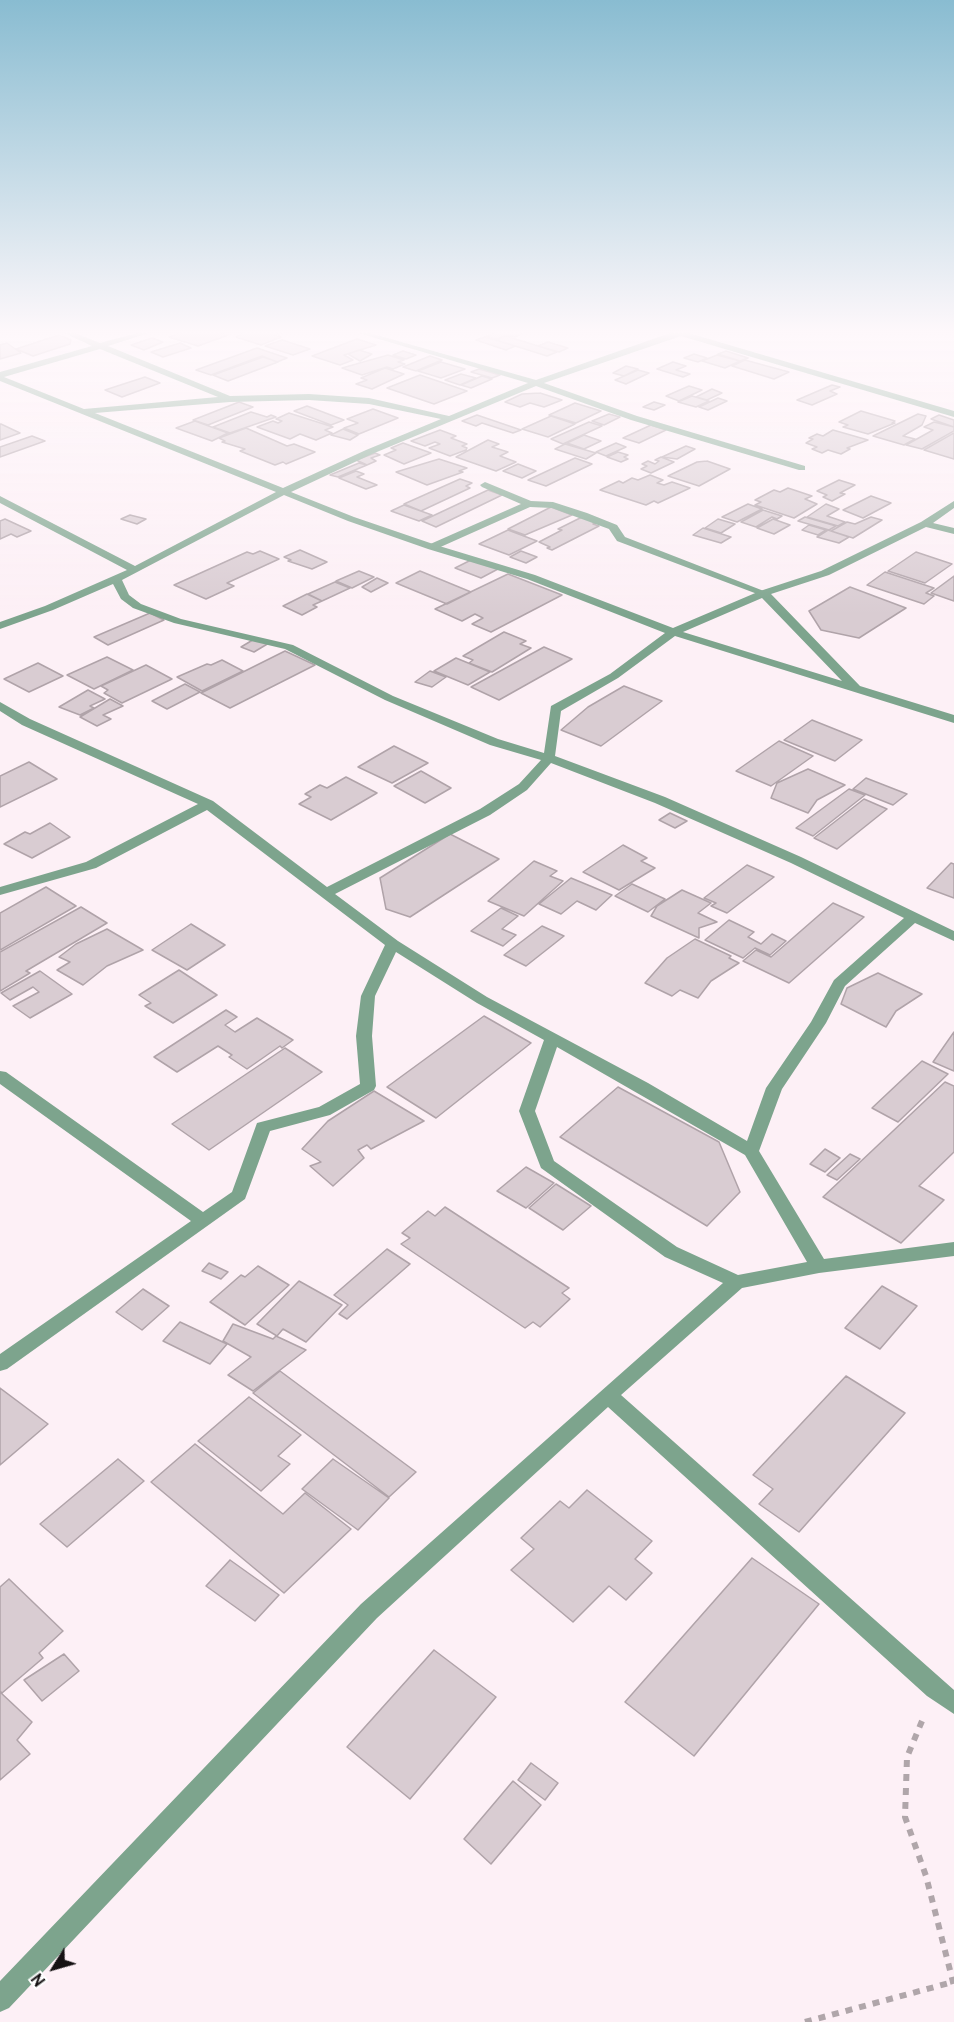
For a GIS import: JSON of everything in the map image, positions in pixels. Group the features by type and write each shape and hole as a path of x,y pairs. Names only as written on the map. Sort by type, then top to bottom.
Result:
{"street":[{"path":"122,426 351,519 432,547 531,577 673,632 954,719"},
{"path":"0,626 116,579 285,491 369,452 434,426"},
{"path":"662,426 802,468"},
{"path":"485,485 529,504 553,505 613,526 621,539 764,592 856,688"},
{"path":"0,499 135,570"},
{"path":"432,547 529,504"},
{"path":"328,892 485,812 523,787 549,758 555,709 614,676 673,632 764,592 825,573 925,524 954,504"},
{"path":"925,524 954,531"},
{"path":"116,579 125,597 137,606 178,621 289,647 389,698 494,742 549,758 660,800 796,860 954,937"},
{"path":"0,706 26,722 208,804 328,892 393,944 482,999 642,1087 751,1151 819,1266"},
{"path":"0,891 91,865 208,804"},
{"path":"751,1151 774,1088 818,1023 839,983 914,917"},
{"path":"0,1364 239,1195 263,1127 324,1110 368,1086 364,1036 369,996 393,944"},
{"path":"552,1038 527,1111 547,1164 671,1252 737,1282"},
{"path":"0,1076 203,1221"},
{"path":"0,1999 369,1611 737,1282 819,1266 954,1249"},
{"path":"608,1395 935,1689 954,1703"}],"path":[{"path":"805,2022 954,1984 926,1876 905,1817 907,1757 935,1689"}],"building":[{"path":"0,426 6,426 20,433 0,440"},
{"path":"210,426 228,433 212,441 176,428"},
{"path":"215,426 249,426 230,433"},
{"path":"349,426 378,426 359,434 344,428"},
{"path":"492,426 510,426 521,430 513,433"},
{"path":"528,426 570,426 548,437 522,429"},
{"path":"579,426 601,426 563,444 551,439"},
{"path":"648,426 666,430 639,443 623,438"},
{"path":"845,426 887,426 868,434"},
{"path":"893,426 920,426 903,436 915,439 904,445 873,436"},
{"path":"951,426 954,427 954,431 922,449 906,445 933,430 924,427"},
{"path":"257,427 333,427 325,430 332,433 316,440 300,434 290,439"},
{"path":"246,428 287,446 294,444 315,452 286,464 283,462 275,465 240,451 245,449 222,442 225,441 219,438"},
{"path":"343,429 358,435 350,440 331,435"},
{"path":"440,430 456,436 451,438 467,444 462,446 467,448 466,450 450,456 429,448 440,444 435,442 425,446 411,441"},
{"path":"833,430 868,440 847,448 850,449 841,454 828,450 822,453 812,449 817,447 806,443 813,439 809,438 817,434 823,436"},
{"path":"954,433 954,459 924,450"},
{"path":"584,435 601,441 584,449 567,443"},
{"path":"32,436 45,441 0,457 0,447"},
{"path":"488,440 499,444 492,447 508,452 500,456 516,462 496,471 456,457"},
{"path":"403,443 431,453 404,464 384,455 396,450 391,448"},
{"path":"616,443 626,447 606,456 596,452"},
{"path":"565,444 596,453 586,459 555,449"},
{"path":"686,446 695,449 677,459 662,457"},
{"path":"618,452 628,455 624,457 628,459 621,462 607,457"},
{"path":"375,453 380,455 371,458 376,461 367,465 356,460"},
{"path":"661,457 674,462 651,473 641,469 647,466 642,464 648,461 655,464 659,461 655,460"},
{"path":"575,458 592,464 546,486 528,480"},
{"path":"439,459 467,468 459,471 463,472 427,485 396,472"},
{"path":"707,461 730,469 699,486 668,476 697,462"},
{"path":"359,463 367,465 338,477 330,475"},
{"path":"518,464 536,471 522,478 503,471"},
{"path":"356,471 364,474 357,477 377,485 366,489 339,478"},
{"path":"650,475 663,480 657,483 664,485 672,482 690,488 658,503 654,501 646,505 600,490 619,481 623,483 632,478 638,480"},
{"path":"460,479 472,483 466,486 470,488 421,511 404,504"},
{"path":"839,480 855,485 840,493 845,494 832,501 823,497 827,495 817,491"},
{"path":"788,488 812,496 805,499 817,504 794,518 755,505 761,502 755,500 774,490 780,492"},
{"path":"488,490 502,495 436,527 422,521"},
{"path":"871,496 891,503 863,518 843,510"},
{"path":"748,504 762,509 737,522 722,517"},
{"path":"826,504 839,509 827,516 845,522 838,526 807,517"},
{"path":"404,505 432,515 419,521 391,511"},
{"path":"551,507 572,515 525,535 508,529"},
{"path":"763,510 782,516 777,519 772,517 756,527 741,522"},
{"path":"130,515 146,519 137,524 121,519"},
{"path":"582,517 597,522 593,524 599,526 552,550 539,542 562,530 558,529"},
{"path":"805,517 836,526 829,530 798,521"},
{"path":"871,517 882,520 853,538 831,531 847,522 855,524"},
{"path":"5,519 31,531 17,537 11,534 0,539 0,521"},
{"path":"718,519 735,524 721,533 705,528"},
{"path":"773,519 790,525 774,534 757,528"},
{"path":"809,525 826,530 818,535 802,530"},
{"path":"703,528 731,537 721,543 693,535"},
{"path":"508,530 537,541 509,555 479,544"},
{"path":"828,530 849,537 839,543 817,537"},
{"path":"300,550 327,562 312,569 288,561 291,560 284,557"},
{"path":"260,551 279,559 227,583 234,586 206,599 174,585 247,552 253,554"},
{"path":"521,551 537,557 526,563 510,557"},
{"path":"916,552 952,564 925,583 888,571"},
{"path":"473,559 498,569 481,578 455,568"},
{"path":"359,571 374,577 352,588 336,581"},
{"path":"420,571 471,592 447,604 396,583"},
{"path":"885,572 934,588 926,593 934,596 924,604 867,585"},
{"path":"508,574 562,595 491,632 472,624 483,618 475,614 462,621 435,609"},
{"path":"954,576 954,601 931,593"},
{"path":"377,578 388,583 371,592 362,587"},
{"path":"335,582 350,588 322,601 308,594"},
{"path":"850,587 906,608 859,638 821,630 809,611"},
{"path":"307,594 322,601 313,605 317,607 302,615 283,606"},
{"path":"150,613 164,620 108,645 94,637"},
{"path":"504,632 526,641 520,644 531,648 492,672 469,663 473,660 463,656"},
{"path":"256,638 269,643 254,652 241,647"},
{"path":"544,647 572,659 499,700 471,687"},
{"path":"285,651 315,665 230,708 201,693"},
{"path":"107,657 133,670 94,689 67,675"},
{"path":"456,658 490,672 468,685 434,671"},
{"path":"222,660 243,671 202,691 177,677 207,664 211,665"},
{"path":"38,663 63,676 29,692 4,679"},
{"path":"146,665 172,679 122,703 104,693 108,690 101,686"},
{"path":"430,671 446,677 432,687 415,682"},
{"path":"185,684 200,692 167,709 152,701"},
{"path":"624,686 662,701 601,746 561,730 588,707"},
{"path":"88,690 105,699 90,706 94,708 80,715 59,707"},
{"path":"110,699 123,706 103,715 111,719 97,726 80,717"},
{"path":"812,720 862,740 835,761 784,740"},
{"path":"779,741 813,756 771,786 736,771"},
{"path":"394,746 428,763 392,783 358,767"},
{"path":"29,762 57,779 0,807 0,776"},
{"path":"808,769 845,785 817,800 808,813 771,798 777,783"},
{"path":"421,771 451,788 425,803 394,786"},
{"path":"346,777 377,793 331,820 299,804 311,797 305,794 320,785 327,788"},
{"path":"866,778 907,794 893,805 853,789"},
{"path":"849,789 865,795 813,836 796,828"},
{"path":"864,799 887,809 837,849 814,838"},
{"path":"670,813 687,821 675,828 659,820"},
{"path":"50,823 70,837 32,858 4,844 25,832 30,834"},
{"path":"450,834 499,859 410,917 386,909 380,878"},
{"path":"623,845 647,858 641,861 655,868 619,890 583,872"},
{"path":"534,861 557,871 550,876 563,881 524,916 488,901"},
{"path":"951,863 954,864 954,898 927,888"},
{"path":"747,865 774,877 727,913 711,906 716,903 704,898"},
{"path":"571,878 612,895 596,910 577,901 561,914 539,904"},
{"path":"632,884 665,899 648,912 615,896"},
{"path":"46,887 76,906 0,950 0,913"},
{"path":"682,890 711,903 698,913 717,922 699,928 699,938 651,916 657,906"},
{"path":"833,903 864,917 789,983 743,961 756,950 771,957"},
{"path":"81,907 107,923 26,971 30,973 0,991 0,952"},
{"path":"501,908 518,916 502,929 516,935 503,946 471,931"},
{"path":"729,920 754,932 748,937 761,944 772,934 786,941 770,955 755,948 743,958 705,940"},
{"path":"191,924 225,945 187,970 152,950"},
{"path":"542,926 564,936 526,966 504,955"},
{"path":"107,929 143,950 107,966 83,985 57,970 70,962 59,957 76,944"},
{"path":"695,939 731,956 729,958 739,963 711,981 698,998 680,990 672,996 645,983 667,958"},
{"path":"179,970 217,995 173,1023 145,1006 151,1003 139,995"},
{"path":"40,971 72,994 30,1018 13,1006 39,992 33,987 10,1000 1,993"},
{"path":"878,973 922,994 896,1011 886,1027 841,1004 847,988"},
{"path":"226,1010 237,1017 225,1025 235,1032 257,1018 293,1040 282,1048 280,1046 247,1069 218,1046 177,1072 154,1057"},
{"path":"484,1016 531,1043 436,1118 387,1087"},
{"path":"954,1032 954,1071 933,1062"},
{"path":"285,1048 322,1072 209,1150 172,1124"},
{"path":"922,1061 948,1074 898,1122 872,1108"},
{"path":"945,1082 954,1086 954,1152 919,1186 944,1200 901,1243 823,1197"},
{"path":"618,1087 719,1142 740,1192 707,1226 560,1137"},
{"path":"374,1091 424,1121 371,1149 367,1145 358,1150 364,1158 333,1186 310,1166 321,1162 302,1149 328,1121"},
{"path":"825,1149 840,1158 825,1172 810,1164"},
{"path":"850,1154 860,1159 837,1180 827,1175"},
{"path":"526,1167 554,1183 526,1208 497,1191"},
{"path":"556,1184 591,1206 563,1230 529,1208"},
{"path":"445,1207 569,1288 562,1293 570,1299 540,1327 533,1322 525,1328 401,1244 410,1238 402,1233 428,1211 435,1216"},
{"path":"387,1249 410,1264 347,1319 339,1314 348,1305 334,1295"},
{"path":"209,1263 228,1272 221,1279 202,1271"},
{"path":"258,1266 289,1285 245,1325 210,1302 241,1275 245,1277"},
{"path":"299,1281 342,1305 306,1342 283,1329 277,1336 257,1324"},
{"path":"882,1286 917,1306 880,1349 845,1328"},
{"path":"143,1289 169,1306 142,1330 116,1312"},
{"path":"180,1322 227,1344 210,1364 163,1341"},
{"path":"233,1324 273,1339 276,1336 306,1350 253,1391 228,1375 251,1357 223,1341"},
{"path":"280,1371 416,1472 389,1497 253,1393"},
{"path":"846,1376 905,1413 799,1532 759,1504 773,1489 753,1475"},
{"path":"0,1388 48,1424 0,1465"},
{"path":"249,1397 301,1435 278,1456 290,1464 261,1491 198,1441"},
{"path":"195,1444 283,1514 305,1493 351,1529 284,1593 151,1482"},
{"path":"118,1459 144,1481 67,1547 40,1524"},
{"path":"333,1459 389,1498 358,1530 302,1489"},
{"path":"587,1490 652,1541 635,1559 652,1573 626,1600 609,1586 573,1622 511,1570 534,1549 521,1538 560,1501 569,1508"},
{"path":"752,1558 819,1604 694,1756 625,1702"},
{"path":"230,1560 279,1595 255,1621 206,1586"},
{"path":"9,1579 63,1631 39,1653 43,1658 2,1693 0,1691 0,1587"},
{"path":"434,1650 496,1697 410,1799 347,1747"},
{"path":"64,1654 79,1671 42,1701 24,1680"},
{"path":"0,1692 32,1722 17,1740 30,1754 0,1780"},
{"path":"531,1763 558,1783 545,1800 518,1780"},
{"path":"513,1781 541,1805 491,1864 464,1839"}]}
